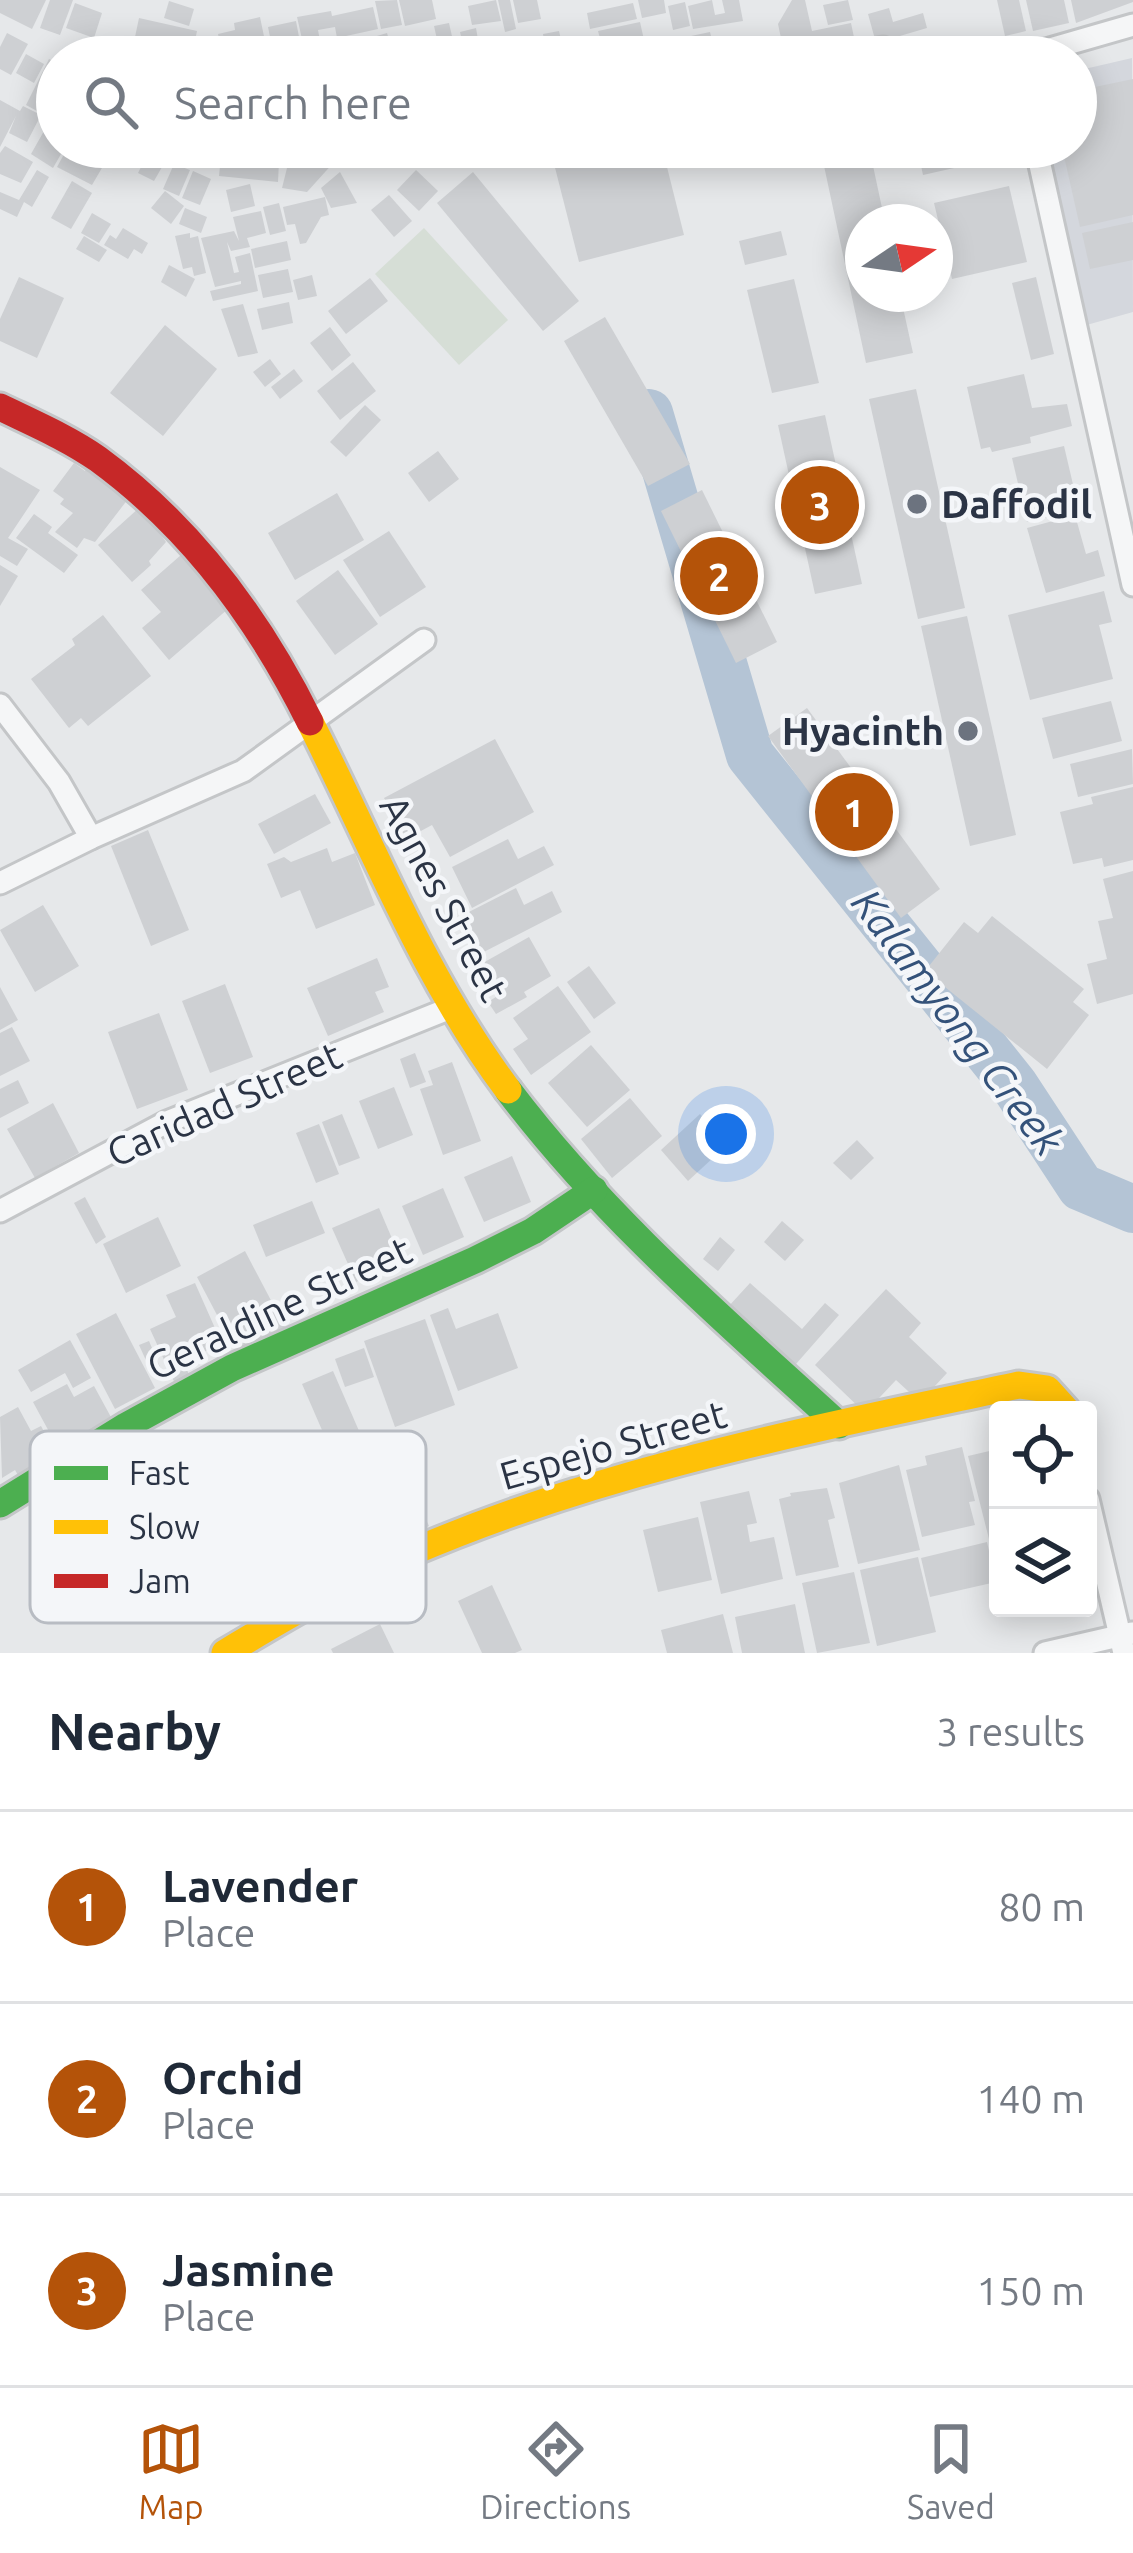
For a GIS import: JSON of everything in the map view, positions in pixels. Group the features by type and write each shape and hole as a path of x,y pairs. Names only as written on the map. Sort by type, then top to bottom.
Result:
{"street":[{"path":"1095,36 1133,25"},
{"path":"1041,168 1133,585"},
{"name":"Agnes Street","path":"0,406 96,458 151,502 211,565 264,635 453,1007 537,1130 705,1302 839,1425"},
{"path":"0,884 243,771 424,640"},
{"path":"0,705 59,782 92,838"},
{"name":"Caridad Street","path":"0,1211 167,1122 453,1007"},
{"name":"Geraldine Street","path":"118,1431 232,1367 533,1231 594,1190"},
{"name":"Espejo Street","path":"426,1545 542,1501 839,1425 1019,1385 1056,1400"},
{"name":"Geraldine Street","path":"0,1504 30,1485"},
{"path":"1045,1653 1125,1640 1091,1509"},
{"name":"Espejo Street","path":"225,1653 269,1623"}],"shaded area":[{"path":"1132,58 1133,312 1083,326 1049,168 1097,168 1097,66"},
{"path":"424,228 508,320 459,365 375,274"}],"building":[{"path":"0,0 46,0 32,29 0,13"},
{"path":"50,0 73,0 60,35 40,28"},
{"path":"397,0 402,25 381,29 375,1"},
{"path":"399,0 432,0 436,19 405,26"},
{"path":"496,0 501,21 472,25 468,6"},
{"path":"498,0 510,0 516,29 505,32"},
{"path":"513,0 537,0 541,19 518,23"},
{"path":"638,0 664,0 666,13 642,18"},
{"path":"712,0 715,15 725,13 722,0 739,0 743,21 693,29 688,6"},
{"path":"792,0 805,0 812,31 851,23 854,36 781,36 778,24"},
{"path":"848,0 853,20 828,25 823,5"},
{"path":"997,0 1019,0 1026,31 1005,36"},
{"path":"1026,0 1064,0 1069,23 1033,31"},
{"path":"1071,0 1133,0 1133,2 1076,23"},
{"path":"169,1 194,9 189,26 164,18"},
{"path":"685,2 690,26 673,30 668,6"},
{"path":"75,3 102,13 95,36 66,28"},
{"path":"633,3 637,19 590,29 587,13"},
{"path":"373,7 378,29 337,36 335,27 318,30 319,36 301,36 297,17 331,11 332,16"},
{"path":"889,8 893,22 923,13 927,28 900,36 874,36 868,14"},
{"path":"260,17 264,36 218,36 235,30 234,23"},
{"path":"139,18 197,31 196,36 135,36"},
{"path":"296,21 299,36 270,36 268,27"},
{"path":"640,22 643,36 599,36 598,31"},
{"path":"449,23 452,36 436,36 434,26"},
{"path":"476,28 477,36 461,36 460,32"},
{"path":"7,33 28,44 11,75 0,69 0,47"},
{"path":"26,54 36,60 34,83 16,73"},
{"path":"1133,79 1133,215 1080,227 1067,168 1097,168 1097,87"},
{"path":"36,85 36,110 26,105"},
{"path":"0,100 20,111 23,106 36,112 27,142 9,133 16,116 0,147"},
{"path":"5,146 33,162 21,183 0,174 0,153"},
{"path":"59,168 102,168 92,185"},
{"path":"140,168 161,168 154,181 138,173"},
{"path":"172,168 190,170 179,196 163,189"},
{"path":"220,168 279,168 278,182 219,176"},
{"path":"287,168 329,168 307,192 282,188"},
{"path":"555,168 667,168 684,235 579,262"},
{"path":"824,168 873,168 881,204 845,204 845,264"},
{"path":"922,168 954,168 923,175"},
{"path":"37,170 49,177 32,207 24,202 17,217 0,209 0,192 19,200"},
{"path":"416,170 438,191 419,211 397,190"},
{"path":"193,171 211,179 200,205 182,198"},
{"path":"340,172 357,203 331,208 321,188"},
{"path":"473,172 579,301 543,331 437,203"},
{"path":"72,181 92,193 71,229 51,218"},
{"path":"250,184 255,206 231,212 226,190"},
{"path":"1009,186 1027,262 953,279 953,204 934,203"},
{"path":"165,191 184,206 171,224 151,208"},
{"path":"389,195 412,221 394,237 371,210"},
{"path":"325,197 329,215 321,217 306,243 300,244 295,224 287,225 283,207"},
{"path":"279,203 286,231 270,235 263,207"},
{"path":"185,208 207,217 201,233 179,224"},
{"path":"261,211 266,233 247,238 250,247 231,251 227,242 234,273 239,272 235,257 250,253 258,291 213,301 210,291 241,281 215,287 201,238 234,231 239,241 233,217"},
{"path":"92,213 111,224 99,243 81,233"},
{"path":"1133,222 1133,260 1090,269 1082,233"},
{"path":"123,228 148,243 142,254 134,249 128,259 104,245"},
{"path":"781,231 787,255 745,265 739,241"},
{"path":"190,233 190,238 198,236 206,273 194,276 192,267 183,269 175,236"},
{"path":"84,236 107,250 99,262 76,249"},
{"path":"287,241 291,260 255,268 251,249"},
{"path":"169,265 195,279 186,297 161,282"},
{"path":"288,269 293,292 263,298 258,275"},
{"path":"312,275 317,296 298,300 293,280"},
{"path":"19,277 64,298 37,358 0,341 0,319"},
{"path":"1036,277 1054,354 1031,360 1012,283"},
{"path":"370,278 388,301 346,334 328,311"},
{"path":"794,279 819,383 772,393 747,290"},
{"path":"289,302 293,323 262,330 257,309"},
{"path":"243,304 258,353 238,357 221,309"},
{"path":"855,312 904,312 913,353 866,363"},
{"path":"605,317 690,464 648,486 564,341"},
{"path":"165,325 217,369 163,436 110,393"},
{"path":"330,327 351,355 332,371 310,343"},
{"path":"270,359 281,374 265,387 253,372"},
{"path":"353,362 376,391 340,420 317,391"},
{"path":"294,369 303,381 280,399 271,387"},
{"path":"1024,374 1032,408 1067,404 1072,426 1030,437 1031,443 992,452 990,447 981,449 967,387"},
{"name":"Daffodil","path":"916,389 965,608 918,619 869,399"},
{"path":"365,405 381,420 346,457 330,442"},
{"path":"825,415 862,584 815,594 778,425"},
{"path":"1064,446 1079,510 1027,522 1012,458"},
{"path":"438,451 459,479 429,502 408,473"},
{"path":"74,463 85,471 87,467 128,499 95,542 84,538 77,548 55,532 73,513 53,491"},
{"path":"0,467 40,490 8,538 28,549 17,566 0,556"},
{"path":"702,490 777,642 736,663 661,511"},
{"path":"337,493 364,540 295,580 268,533"},
{"path":"140,507 166,527 161,535 166,542 132,582 98,545"},
{"path":"34,514 52,527 48,533 78,555 64,573 16,538"},
{"path":"1075,515 1086,554 1098,550 1105,576 1046,593 1027,528"},
{"path":"389,531 426,587 380,617 343,560"},
{"path":"189,548 236,602 169,660 142,628 161,612 141,590"},
{"path":"0,565 18,576 0,606"},
{"path":"338,570 378,624 335,655 296,601"},
{"path":"1104,591 1112,622 1099,625 1113,679 1030,700 1008,615"},
{"path":"103,615 151,676 88,726 81,718 69,728 31,679 75,645 72,639"},
{"name":"Hyacinth","path":"967,616 1016,835 970,846 921,626"},
{"path":"1111,701 1122,741 1053,759 1042,718"},
{"path":"807,708 940,889 901,918 768,736"},
{"path":"495,739 534,812 450,857 432,825 406,839 384,798"},
{"path":"1132,749 1133,784 1078,797 1070,764"},
{"path":"1133,787 1133,860 1104,867 1102,858 1073,864 1060,812 1093,804 1091,797"},
{"path":"315,794 331,823 274,854 258,824"},
{"path":"148,830 189,930 151,946 111,846"},
{"path":"508,839 518,859 544,846 554,865 472,908 452,867"},
{"path":"327,848 332,862 355,853 375,905 316,929 300,890 281,898 267,864 284,857 291,862"},
{"path":"1133,871 1133,994 1097,1004 1087,964 1107,959 1098,921 1113,918 1103,879"},
{"path":"516,888 524,905 552,891 562,912 476,956 457,918"},
{"path":"43,905 79,966 35,992 0,930"},
{"path":"992,916 1084,989 1073,1002 1089,1015 1047,1069 925,971 964,922 978,933"},
{"path":"529,937 551,976 524,992 527,997 496,1014 488,1002 499,995 481,964"},
{"path":"377,958 389,987 375,992 384,1012 328,1036 307,988"},
{"path":"589,966 616,1003 594,1019 567,982"},
{"path":"225,984 253,1057 210,1073 182,1001"},
{"path":"558,986 591,1032 531,1075 513,1049 528,1039 513,1018"},
{"path":"0,987 18,1020 0,1030"},
{"path":"159,1013 188,1090 137,1109 108,1032"},
{"path":"12,1027 30,1061 0,1076 0,1033"},
{"path":"591,1045 630,1090 587,1127 548,1083"},
{"path":"415,1053 426,1082 410,1088 400,1059"},
{"path":"452,1062 481,1141 443,1155 420,1089 433,1085 428,1071"},
{"path":"18,1080 29,1103 0,1118 0,1089"},
{"path":"394,1087 413,1135 378,1149 359,1101"},
{"path":"630,1098 662,1136 612,1178 581,1139"},
{"path":"53,1103 79,1153 35,1178 7,1129"},
{"path":"342,1114 360,1158 339,1166 322,1122"},
{"path":"700,1114 727,1145 688,1181 661,1150"},
{"path":"319,1124 339,1174 316,1183 296,1133"},
{"path":"857,1140 874,1158 851,1180 833,1163"},
{"path":"512,1156 531,1202 484,1222 464,1177"},
{"path":"443,1188 464,1237 423,1255 402,1206"},
{"path":"85,1197 106,1237 96,1244 74,1203"},
{"path":"312,1201 325,1233 266,1257 253,1225"},
{"path":"379,1208 402,1262 356,1282 332,1228"},
{"path":"158,1217 181,1266 126,1293 103,1244"},
{"path":"782,1221 804,1240 785,1261 764,1242"},
{"path":"720,1237 735,1250 718,1271 703,1259"},
{"path":"245,1251 285,1327 237,1353 197,1277"},
{"path":"195,1283 222,1344 183,1361 192,1381 177,1388 150,1329 176,1317 166,1295"},
{"path":"750,1283 802,1329 825,1303 839,1315 796,1364 728,1307"},
{"path":"886,1289 921,1323 909,1337 947,1373 920,1402 896,1380 865,1413 815,1365"},
{"path":"448,1308 456,1329 498,1313 518,1368 458,1391 430,1315"},
{"path":"116,1313 155,1388 115,1409 76,1334"},
{"path":"425,1319 455,1405 395,1427 364,1341"},
{"path":"70,1340 91,1378 73,1388 65,1373 31,1392 18,1370"},
{"path":"149,1341 163,1374 154,1378 139,1345"},
{"path":"364,1348 374,1377 345,1387 335,1359"},
{"path":"333,1371 359,1431 322,1431 302,1384"},
{"path":"67,1384 74,1397 94,1386 112,1419 91,1431 49,1431 33,1402"},
{"path":"18,1407 31,1431 30,1471 19,1477 15,1470 2,1478 0,1417"},
{"path":"962,1447 975,1501 969,1502 975,1525 922,1537 906,1470 927,1465 925,1456"},
{"path":"989,1451 989,1539 968,1456"},
{"path":"899,1465 920,1550 858,1564 839,1483"},
{"path":"827,1488 835,1518 828,1520 839,1567 796,1576 779,1499"},
{"path":"749,1491 757,1523 747,1525 750,1542 774,1537 783,1579 721,1594 700,1502"},
{"path":"698,1517 712,1580 658,1592 643,1530"},
{"path":"987,1542 989,1584 930,1597 921,1558"},
{"path":"918,1557 936,1632 877,1646 860,1570"},
{"path":"854,1572 870,1643 817,1653 802,1583"},
{"path":"492,1585 522,1650 515,1653 482,1653 458,1601"},
{"path":"795,1604 805,1653 742,1653 735,1617"},
{"path":"723,1614 733,1653 667,1653 661,1630"},
{"path":"380,1624 394,1653 333,1653 331,1649"}],"waterway":[{"name":"Kalamyong Creek","path":"649,413 750,755 1014,1085 1081,1187 1133,1209"}],"traffic: fast":[{"path":"508,1090 624,1223 839,1425"},
{"path":"118,1431 232,1368 533,1231 594,1190"},
{"path":"0,1504 30,1485"}],"traffic: slow":[{"path":"310,722 425,957 508,1090"},
{"path":"426,1546 558,1498 787,1435 1019,1385 1047,1389 1058,1401"},
{"path":"225,1653 277,1623"}],"traffic: jam":[{"path":"0,407 87,451 163,514 245,611 310,722"}],"place":[{"name":"Daffodil","path":"917,504"},
{"name":"Jasmine","path":"820,505"},
{"name":"Orchid","path":"719,576"},
{"name":"Hyacinth","path":"968,731"},
{"name":"Lavender","path":"854,812"}]}
